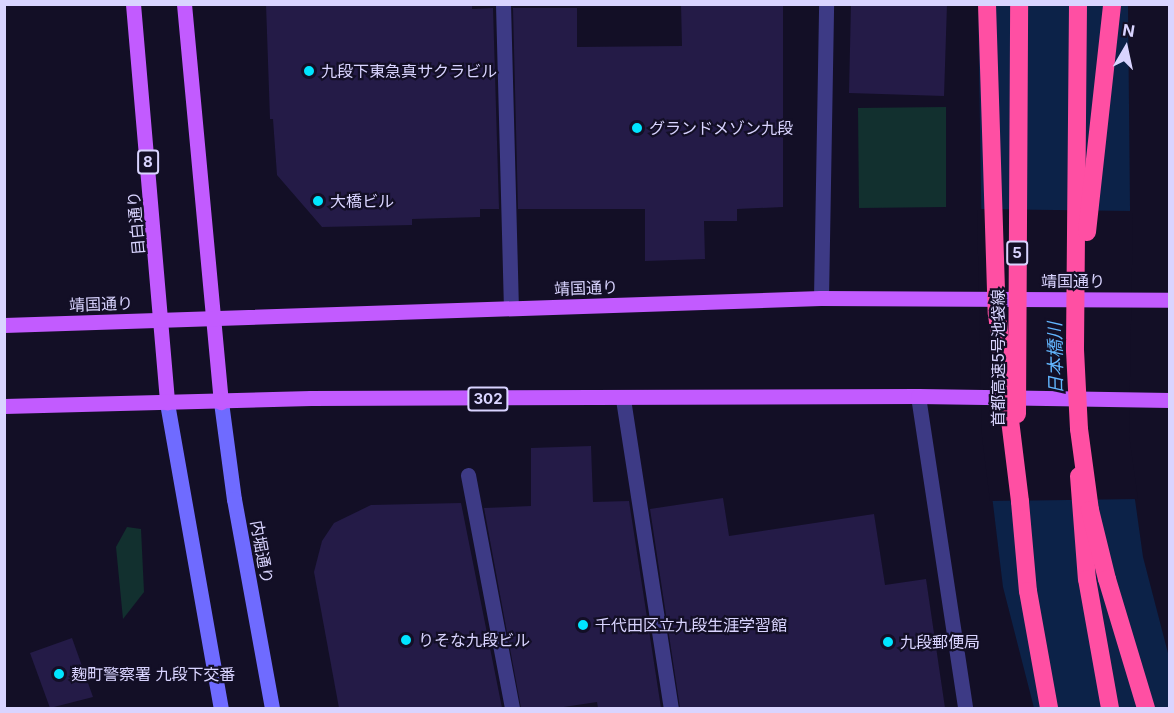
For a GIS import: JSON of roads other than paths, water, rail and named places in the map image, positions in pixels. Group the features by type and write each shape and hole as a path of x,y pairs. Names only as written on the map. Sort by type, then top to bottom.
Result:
{"highway":[{"path":"987,4 997,314 1020,502"},
{"name":"首都高速5号池袋線","path":"1018,4 1016,383 1020,502 1028,591 1049,708"},
{"path":"1078,4 1075,350 1080,505 1087,579 1110,708"},
{"path":"1075,350 1112,4"},
{"path":"1078,429 1087,489 1107,579 1146,708"}],"main road":[{"name":"目白通り","path":"133,4 167,403"},
{"path":"184,4 221,402"},
{"name":"靖国通り","path":"4,325 214,320 820,298 1170,300"},
{"name":"302","path":"4,406 918,396 1170,400"},
{"name":"内堀通り","path":"221,402 234,499 272,708"},
{"path":"167,403 221,708"}],"street":[{"path":"503,4 511,308"},
{"path":"820,298 826,4"},
{"path":"918,396 965,708"},
{"path":"623,399 671,708"},
{"path":"468,475 512,708"}],"water":[{"name":"日本橋川","path":"978,5 1128,5 1130,209 1126,435 1143,557 1169,657 1169,708 1034,708 1003,587 985,437"}],"place":[{"name":"九段下東急真サクラビル","path":"309,71"},
{"name":"グランドメゾン九段","path":"637,128"},
{"name":"大橋ビル","path":"318,201"},
{"name":"千代田区立九段生涯学習館","path":"583,625"},
{"name":"りそな九段ビル","path":"406,640"},
{"name":"九段郵便局","path":"888,642"},
{"name":"麹町警察署 九段下交番","path":"59,674"}]}
